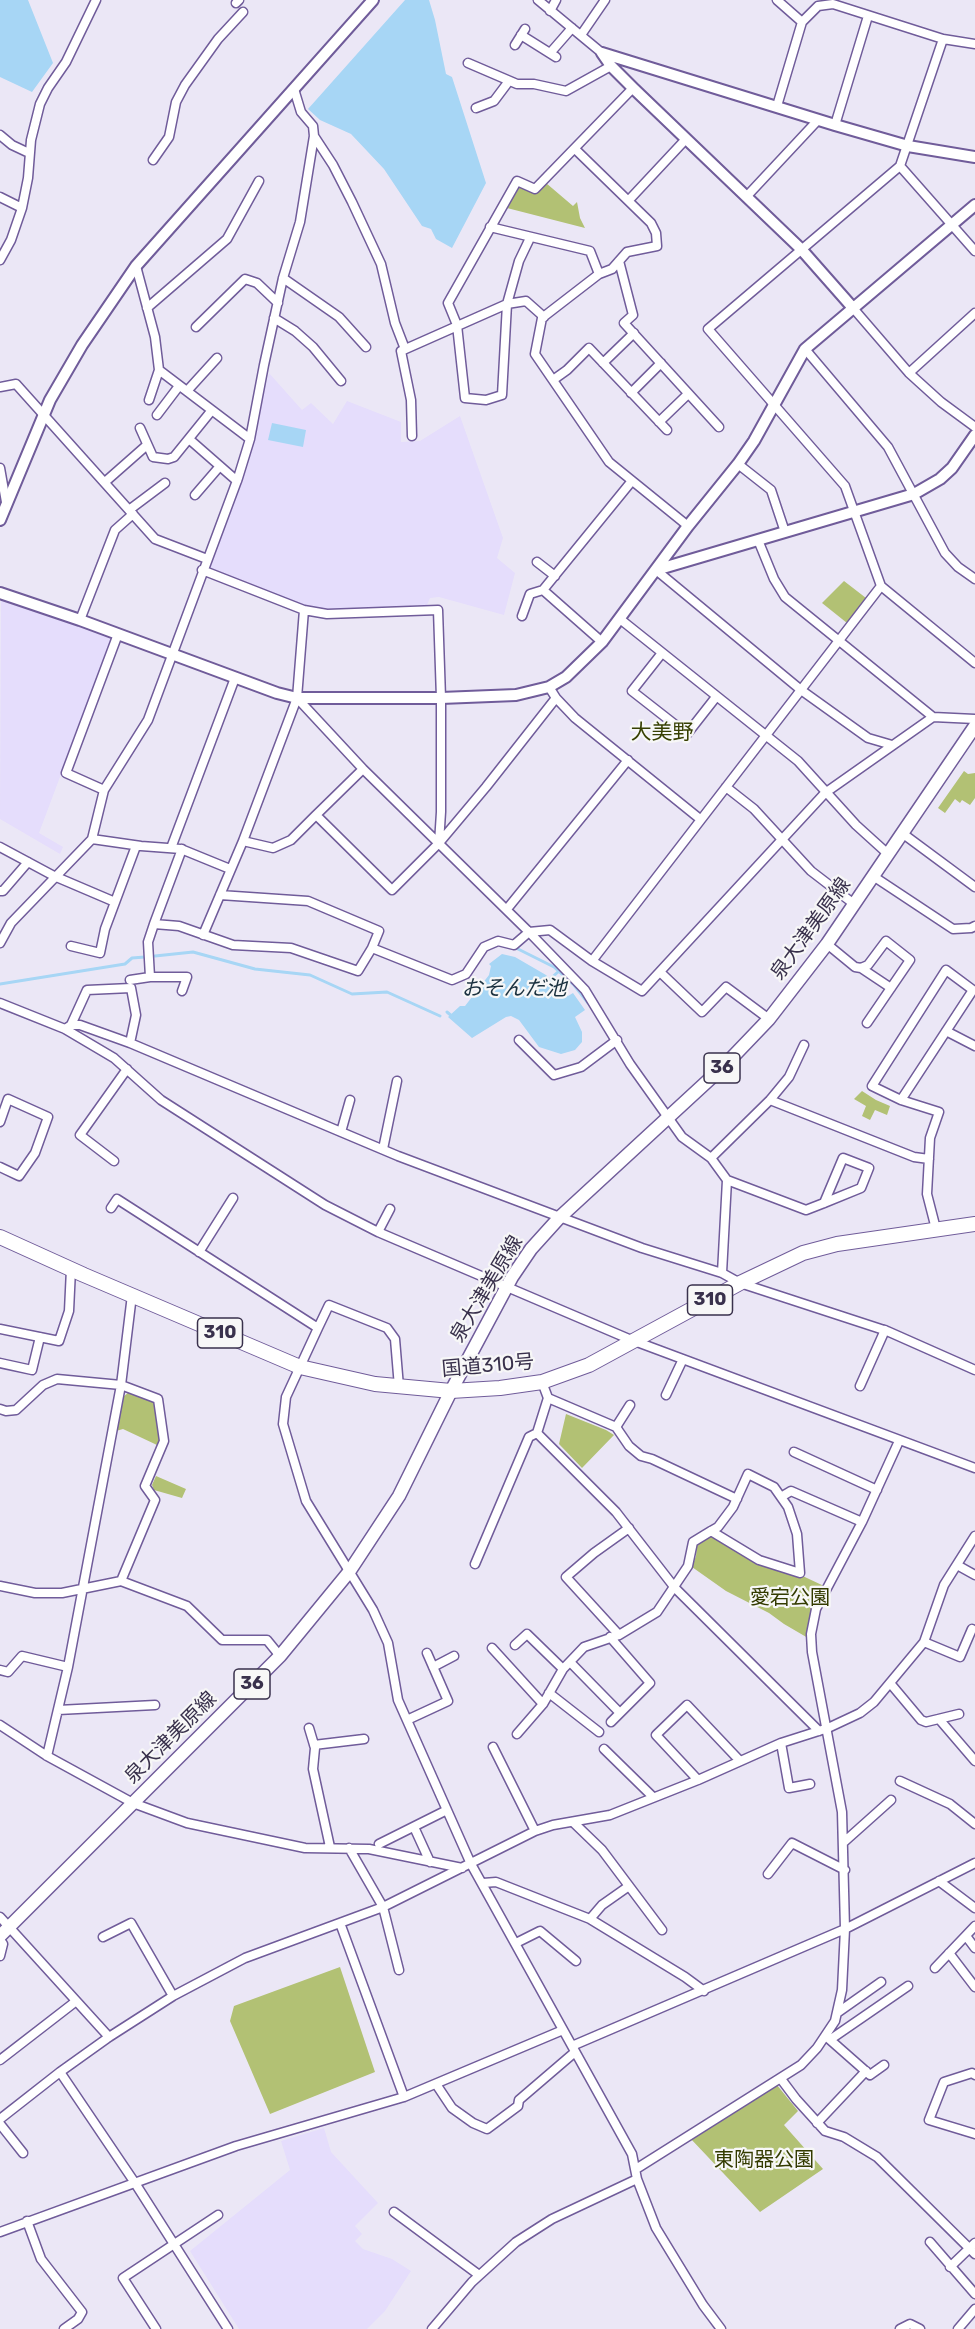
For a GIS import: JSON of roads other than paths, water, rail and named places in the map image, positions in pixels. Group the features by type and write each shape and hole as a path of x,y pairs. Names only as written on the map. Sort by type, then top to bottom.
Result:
{"highway":[{"name":"国道310号","path":"0,1237 300,1367 335,1376 399,1387 450,1391 500,1388 542,1382 589,1365 740,1283 803,1253 837,1244 975,1224"}],"main road":[{"name":"泉大津美原線","path":"3,1935 280,1656 349,1572 399,1496 450,1391 507,1286 531,1249 559,1218 725,1065 769,1019 827,944 975,726"}],"street":[{"path":"0,260 11,240 22,208 28,178 29,153 40,104 66,62 96,0"},
{"path":"0,520 44,414 82,345 136,266 373,0"},
{"path":"538,0 602,53 611,66 633,88 801,249 909,373 941,402 975,427"},
{"path":"550,11 556,0"},
{"path":"581,35 605,0"},
{"path":"777,0 802,22"},
{"path":"777,106 802,22 818,6 833,4 943,39 975,44"},
{"path":"153,160 169,137 172,113 185,85 218,39 243,12"},
{"path":"835,125 868,16"},
{"path":"515,45 523,32 554,55 572,28"},
{"path":"943,39 900,166 708,329 845,486 880,586 975,663"},
{"path":"602,53 908,146 975,157"},
{"path":"468,63 509,81 566,91 611,66"},
{"path":"476,108 494,101 509,81"},
{"path":"530,238 519,261 507,304 502,395 486,400 465,398 457,325 448,303 517,182 536,189 633,88"},
{"path":"0,943 11,923 92,839 104,790 148,720 237,481 250,439 283,278 300,222 314,136 314,126 301,112 294,89"},
{"path":"747,196 818,120"},
{"path":"0,135 12,145 29,153"},
{"path":"314,136 348,192 381,264 395,323 405,349"},
{"path":"629,200 686,139"},
{"path":"575,149 651,223 656,233 657,246 627,252 612,269 599,274 544,317 535,354 609,462 688,526"},
{"path":"900,166 975,251"},
{"path":"147,308 227,239 259,181"},
{"path":"0,197 22,208"},
{"path":"0,593 80,620 235,678 297,698 441,698 516,695 549,687 566,677 602,642 620,620 688,526 754,441 806,349 975,205"},
{"path":"490,227 590,251 599,274"},
{"path":"619,261 633,315 624,323 719,427"},
{"path":"136,266 155,337 159,370 149,399"},
{"path":"283,278 339,317 366,346"},
{"path":"196,327 245,279 257,284 278,303"},
{"path":"412,436 411,400 401,351 507,304 526,301 544,317"},
{"path":"909,373 975,313"},
{"path":"274,318 295,331 313,347 341,381"},
{"path":"603,363 634,333"},
{"path":"553,380 567,370 589,348 667,430"},
{"path":"806,349 888,447 945,553 958,567 975,579"},
{"path":"157,415 217,358"},
{"path":"631,393 661,363"},
{"path":"159,370 250,439"},
{"path":"0,387 16,384 155,539 207,559"},
{"path":"659,422 688,394"},
{"path":"140,428 153,458 168,459 174,457 212,410"},
{"path":"656,570 914,494 940,479 952,468 975,435"},
{"path":"189,439 237,481"},
{"path":"105,482 147,445"},
{"path":"738,464 771,490 785,532"},
{"path":"195,495 220,466"},
{"path":"0,468 6,502"},
{"path":"522,616 530,594 543,590 631,482"},
{"path":"80,620 115,530 131,512 165,483"},
{"path":"758,540 774,579 785,597 837,641 933,717 975,719"},
{"path":"537,562 555,576"},
{"path":"202,570 304,610 340,615 438,609 441,698 439,843"},
{"path":"656,570 801,690 868,738 892,745"},
{"path":"592,961 880,586"},
{"path":"543,590 602,642"},
{"path":"203,935 243,841 297,698 304,610"},
{"path":"620,620 798,761 825,793 888,854"},
{"path":"104,790 66,773 118,634"},
{"path":"662,653 632,691 687,734 716,697"},
{"path":"171,848 235,678"},
{"path":"549,687 575,718 700,819"},
{"path":"297,698 363,769 507,909 585,990 630,1064 668,1119 682,1137 711,1158 727,1180 806,1210 824,1203 861,1188 869,1168 843,1158 824,1203"},
{"path":"316,815 392,890 439,843 556,698"},
{"path":"372,948 452,980 466,974 484,947 498,941 514,945 529,932 550,930 592,961 642,991 825,793 933,717"},
{"path":"507,909 628,760"},
{"path":"243,841 273,848 291,840 363,769"},
{"path":"726,787 754,809 811,871 854,904"},
{"path":"902,833 974,886"},
{"path":"92,839 136,846 182,849 230,869"},
{"path":"71,946 100,953 115,902 136,846"},
{"path":"0,847 54,876 115,902"},
{"path":"150,977 148,942 182,849"},
{"path":"0,891 3,891 28,862"},
{"path":"873,876 953,929 975,926"},
{"path":"154,924 179,926 233,945 291,948 358,971 379,931 308,901 220,895"},
{"path":"861,968 868,965 886,941 910,960 867,1023"},
{"path":"827,944 849,963 861,968 891,988"},
{"path":"901,1100 973,990 946,970 872,1086 901,1100 939,1112 930,1138 927,1194 936,1228"},
{"path":"660,972 702,1012 726,987 769,1019"},
{"path":"130,980 150,977 187,977 182,991"},
{"path":"68,1027 87,990 130,988 136,1015 130,1043"},
{"path":"0,1003 68,1027 114,1058 161,1100 325,1204 378,1233 632,1340 975,1468"},
{"path":"68,1027 80,1025 130,1043 341,1132 559,1218 642,1248 722,1273 740,1283 885,1330 975,1370"},
{"path":"946,1032 975,1046"},
{"path":"519,1040 554,1075 581,1066 617,1040"},
{"path":"711,1158 770,1100 789,1077 804,1045"},
{"path":"114,1161 80,1135 127,1069"},
{"path":"383,1149 397,1082"},
{"path":"0,1122 4,1098 48,1118 35,1153 19,1176 0,1167"},
{"path":"341,1132 350,1100"},
{"path":"770,1100 914,1157 929,1159"},
{"path":"722,1273 727,1180"},
{"path":"111,1208 117,1198 318,1328"},
{"path":"199,1252 233,1198"},
{"path":"378,1233 390,1209"},
{"path":"0,1329 59,1341 69,1311 71,1269"},
{"path":"47,1756 68,1667 121,1385 132,1295"},
{"path":"399,1387 395,1339 387,1328 329,1305 286,1397 283,1424 306,1502 373,1610 388,1643 398,1700 471,1864 632,2154 636,2174 656,2228 703,2305 721,2329"},
{"path":"860,1386 885,1330"},
{"path":"0,1363 32,1370 40,1337"},
{"path":"666,1395 683,1359"},
{"path":"0,1409 16,1410 43,1385 57,1379 121,1385 158,1399 165,1441 146,1486 155,1500 121,1581"},
{"path":"537,1434 548,1398 542,1382"},
{"path":"548,1398 616,1427 629,1446 642,1456 737,1499"},
{"path":"616,1427 630,1405"},
{"path":"537,1434 616,1512 675,1588 823,1730"},
{"path":"475,1564 529,1437 537,1434"},
{"path":"828,2038 835,2021 842,1990 844,1842 842,1812 823,1730 811,1634 816,1609 862,1522 899,1441"},
{"path":"794,1452 877,1490"},
{"path":"517,1734 543,1704 563,1669 584,1647 614,1636 657,1612 688,1566 693,1542 711,1531 718,1527 737,1499 748,1474 774,1487 788,1507 797,1534 800,1573 759,1560 711,1531"},
{"path":"781,1497 791,1491 862,1522"},
{"path":"611,1722 650,1683 566,1577 629,1528"},
{"path":"23,2153 0,2122 60,2072 109,2037 173,1996 245,1958 383,1907 535,1831 553,1825 610,1815 860,1713 874,1702 924,1642 944,1586 975,1536"},
{"path":"957,1565 975,1575"},
{"path":"0,1586 35,1593 62,1593 121,1581 187,1606 222,1640 267,1640 280,1656"},
{"path":"924,1642 960,1657 972,1629"},
{"path":"515,1645 527,1634 563,1669"},
{"path":"492,1648 543,1704"},
{"path":"407,1720 448,1701 427,1653"},
{"path":"0,1670 8,1672 22,1656 68,1667"},
{"path":"433,1667 454,1656"},
{"path":"570,1662 620,1713"},
{"path":"890,1683 921,1720 926,1722 959,1714"},
{"path":"549,1693 599,1732"},
{"path":"58,1710 155,1705"},
{"path":"698,1780 656,1735 687,1705 740,1761"},
{"path":"939,1719 975,1761"},
{"path":"0,1725 47,1756 133,1803 187,1823 305,1848 369,1849 462,1868"},
{"path":"309,1728 314,1746 314,1769 330,1847"},
{"path":"314,1746 364,1739"},
{"path":"782,1743 789,1788 810,1784"},
{"path":"493,1747 535,1831"},
{"path":"604,1749 653,1797"},
{"path":"900,1781 950,1804 975,1824"},
{"path":"844,1842 891,1800"},
{"path":"379,1844 447,1810"},
{"path":"573,1822 602,1850 662,1930"},
{"path":"414,1827 430,1862"},
{"path":"768,1874 792,1843 845,1870"},
{"path":"349,1848 383,1907 399,1970"},
{"path":"435,2084 452,2108 473,2123 487,2129 518,2106 519,2100 573,2049 844,1929 975,1863"},
{"path":"939,1881 975,1908"},
{"path":"483,1883 496,1882 590,1919 704,1991"},
{"path":"590,1919 602,1905 629,1886"},
{"path":"0,1917 3,1935 0,1956"},
{"path":"104,1937 130,1923 173,1996"},
{"path":"340,1923 404,2097"},
{"path":"935,1968 975,1926"},
{"path":"516,1943 540,1931 576,1961"},
{"path":"3,1935 109,2037"},
{"path":"966,1936 975,1948"},
{"path":"949,1953 975,1987"},
{"path":"837,2013 880,1982"},
{"path":"432,2329 478,2275 516,2242 552,2219 636,2174 781,2079 801,2065 828,2038 908,1986"},
{"path":"0,2060 75,2002"},
{"path":"0,2232 236,2146 404,2097 563,2030"},
{"path":"828,2038 870,2075 884,2065"},
{"path":"817,2123 866,2071"},
{"path":"60,2072 135,2183 228,2329"},
{"path":"975,2075 972,2073 944,2082 929,2120 975,2134"},
{"path":"781,2079 825,2131 844,2137 877,2157 973,2249 950,2267"},
{"path":"394,2212 478,2275"},
{"path":"151,2327 123,2278 218,2215"},
{"path":"27,2221 41,2259 82,2312 78,2319 64,2329"},
{"path":"930,2242 975,2294"},
{"path":"958,2329 975,2309"},
{"path":"900,2329 910,2325 920,2329"}],"water":[{"path":"0,0 28,0 53,63 32,92 0,77"},
{"path":"405,0 429,0 446,74 452,77 486,183 452,248 436,239 431,229 422,226 384,169 351,134 320,120 308,109"},
{"path":"272,423 306,430 303,447 268,440"},
{"name":"おそんだ池","path":"502,954 515,957 546,975 568,996 573,993 585,1010 575,1017 582,1032 582,1042 575,1050 561,1054 539,1047 519,1020 511,1016 472,1038 448,1017 460,1006 465,1006 489,975 491,966 489,964"}],"waterway":[{"path":"518,949 554,967 574,985 588,1003"},
{"path":"155,956 193,952 255,969 310,975 352,994 387,992 440,1016"},
{"path":"0,984 125,964 132,958 145,957"},
{"path":"549,980 559,971"},
{"path":"447,1012 453,1017"}],"district":[{"name":"大美野","path":"662,733"}],"park label":[{"name":"愛宕公園","path":"790,1598"},
{"name":"東陶器公園","path":"764,2160"}]}
